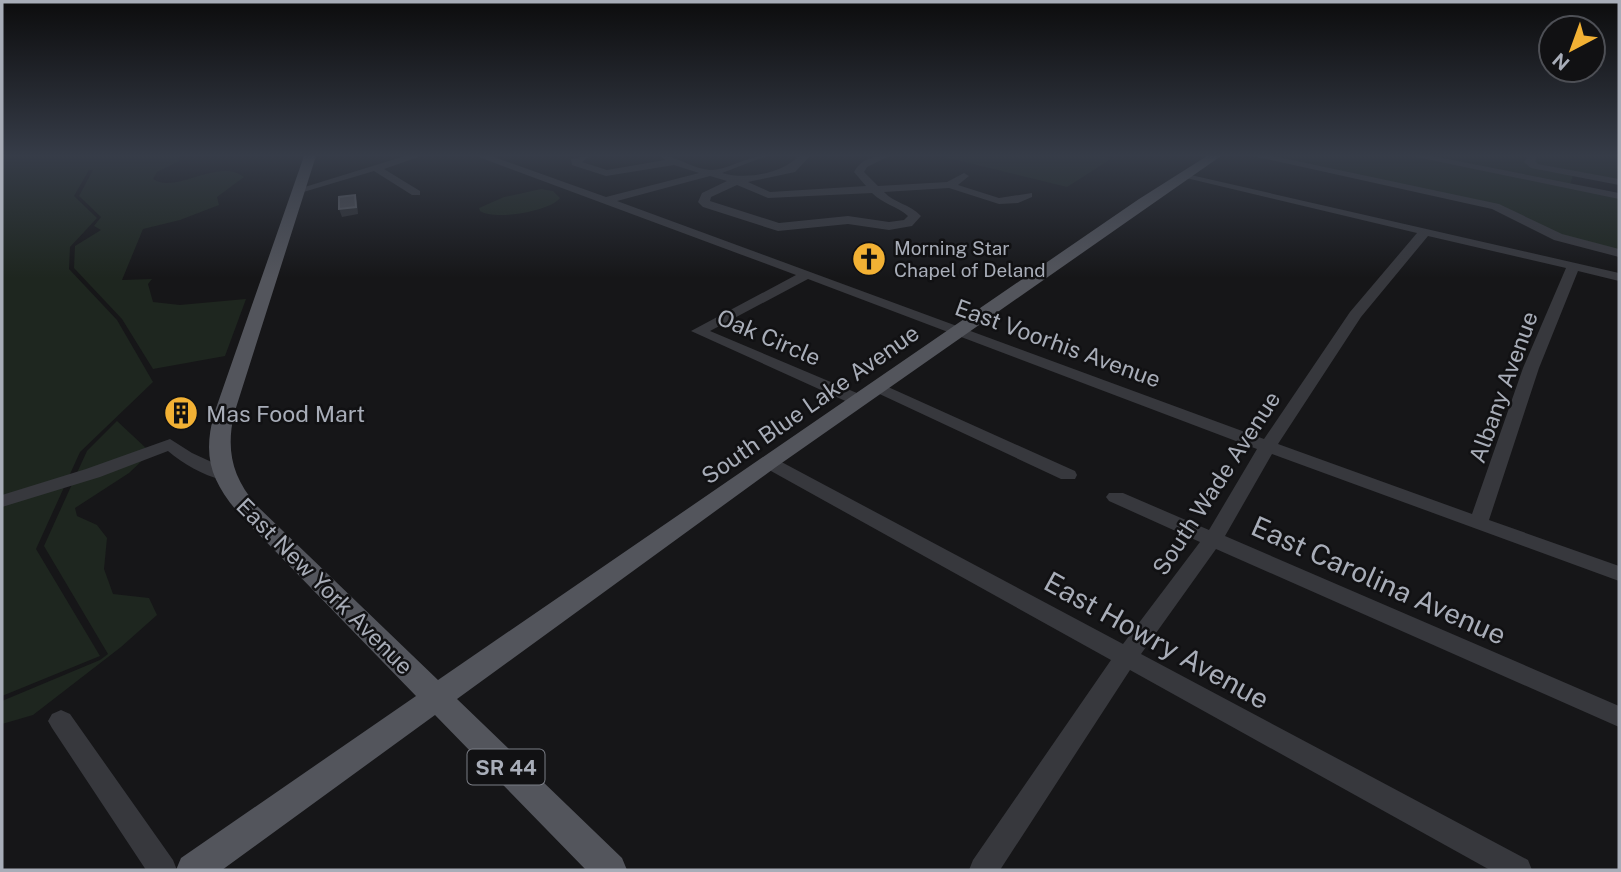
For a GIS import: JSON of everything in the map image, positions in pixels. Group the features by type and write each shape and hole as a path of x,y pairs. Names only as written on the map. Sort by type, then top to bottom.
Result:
{"main road":[{"name":"East New York Avenue","path":"298,197 221,424 218,454 222,474 249,511 610,870"},
{"name":"South Blue Lake Avenue","path":"193,870 768,463 1153,197"}],"street":[{"name":"East Voorhis Avenue","path":"591,197 808,274 1478,524 1619,573"},
{"path":"603,201 620,197"},
{"path":"706,197 704,202 778,227 848,220 889,226 913,220 915,216 912,211 882,197"},
{"path":"986,197 999,201 1019,201 1025,197"},
{"path":"1276,197 1619,277"},
{"path":"1451,197 1495,206 1558,237 1619,253"},
{"name":"South Wade Avenue","path":"983,870 1126,657 1213,539 1268,446 1355,315 1425,231"},
{"name":"Albany Avenue","path":"1478,524 1531,368 1574,266"},
{"name":"Oak Circle","path":"808,274 698,331 858,400"},
{"path":"877,387 1068,475"},
{"path":"2,501 93,473 170,444 187,457 222,474"},
{"name":"East Howry Avenue","path":"768,463 1518,870"},
{"name":"East Carolina Avenue","path":"1116,497 1619,717"},
{"path":"61,721 163,870"}],"shaded area":[{"path":"2,197 75,197 97,218 70,247 69,269 117,320 153,382 80,452 36,549 100,656 2,696"},
{"path":"80,197 217,197 219,205 180,220 143,229 122,280 152,279 148,284 153,302 180,305 246,299 225,356 153,369 122,319 74,268 75,246 101,230 94,226 101,217"},
{"path":"504,197 560,198 546,207 522,213 497,215 480,211 479,208"},
{"path":"1457,197 1619,197 1619,252 1549,231 1526,217 1497,205"},
{"path":"117,421 147,449 76,475 87,451"},
{"path":"147,456 129,473 75,508 77,516 97,525 107,538 104,569 113,594 149,598 157,615 121,647 33,715 2,724 2,701 100,660 108,654 44,546 73,482"}],"building":[{"path":"339,197 355,197 356,207 339,209"},
{"path":"188,401 185,413 168,416 173,403"}],"place":[{"name":"Morning Star Chapel of Deland","path":"869,259"},
{"name":"Mas Food Mart","path":"181,413"}]}
